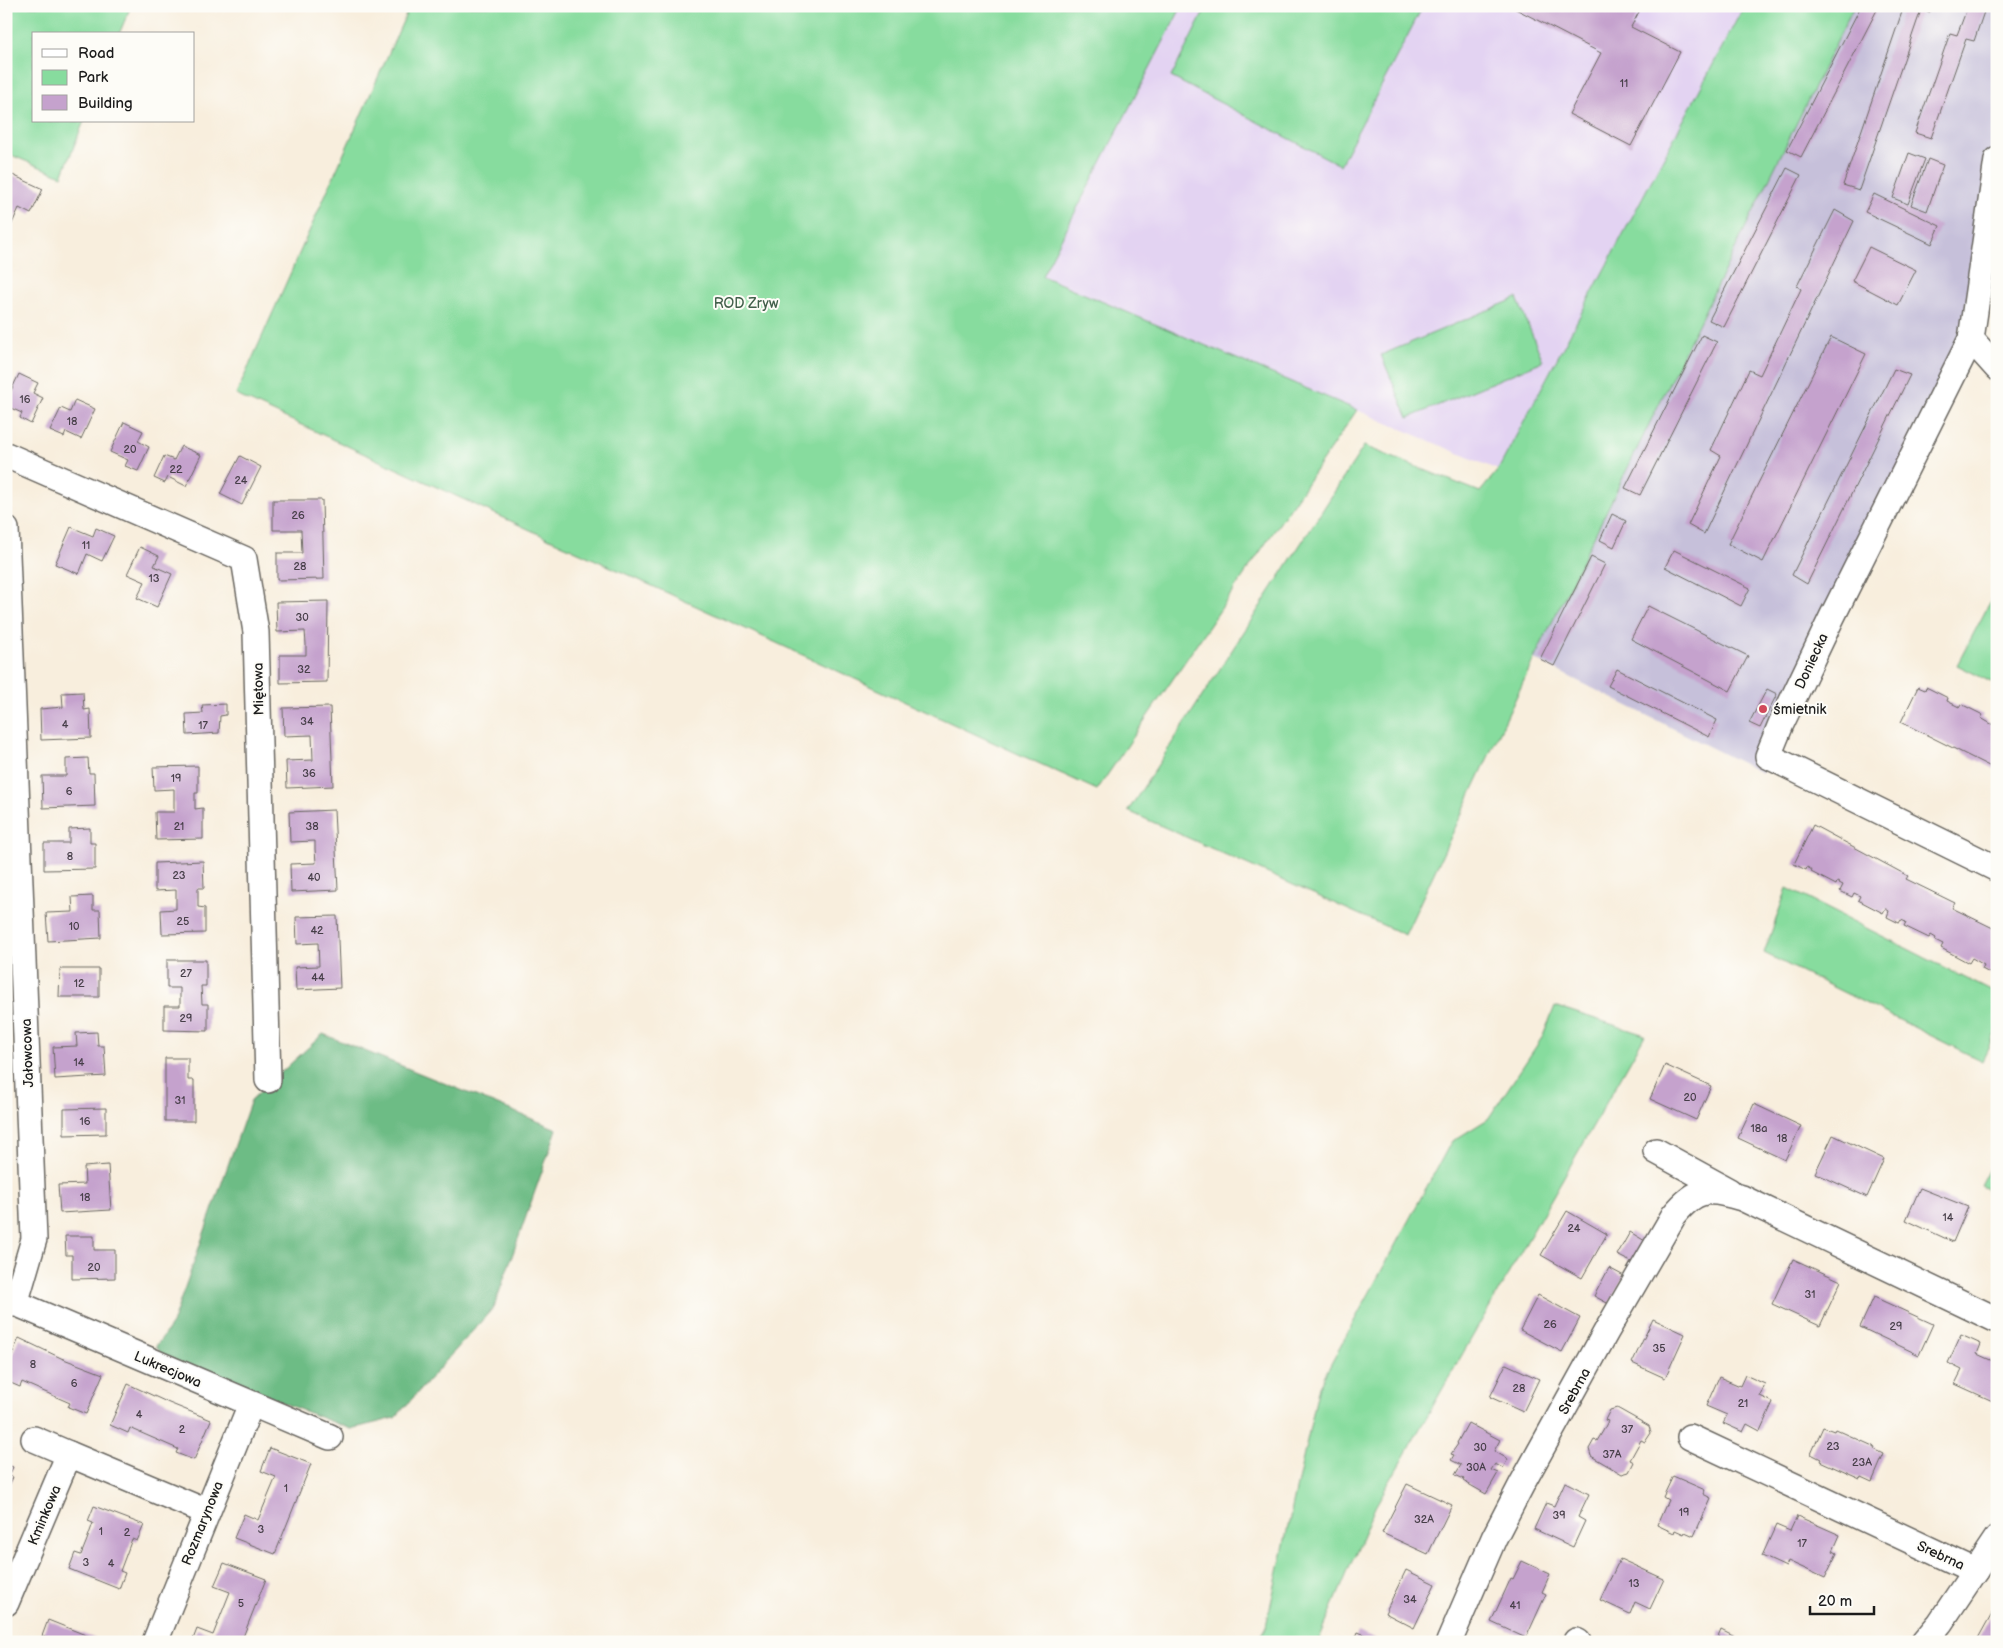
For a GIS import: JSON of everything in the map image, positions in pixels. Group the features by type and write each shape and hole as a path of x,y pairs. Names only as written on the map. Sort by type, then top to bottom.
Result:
{"street":[{"name":"Doniecka","path":"1997,160 1971,339 1832,617 1781,724 1768,756 1997,869"},
{"path":"1971,339 1997,368"},
{"name":"Miętowa","path":"6,455 244,559 256,632 268,1080"},
{"name":"Jałowcowa","path":"6,529 34,1239 11,1302"},
{"name":"Srebrna","path":"1656,1151 1742,1198 1997,1320"},
{"name":"Srebrna","path":"1449,1642 1494,1538 1522,1482 1674,1215 1686,1200 1699,1192 1709,1190 1742,1198"},
{"name":"Lukrecjowa","path":"11,1302 330,1438"},
{"name":"Rozmarynowa","path":"155,1642 251,1404"},
{"name":"Srebrna","path":"1690,1437 1975,1571"},
{"path":"34,1439 207,1512"},
{"name":"Kminkowa","path":"6,1603 69,1454"},
{"name":"Srebrna","path":"1924,1642 1940,1623 1997,1538"}],"shaded area":[{"path":"1182,6 1744,6 1498,470 1042,276"},
{"path":"1854,6 1997,6 1997,160 1977,308 1768,756 1762,773 1534,659"}],"green space":[{"path":"6,6 131,6 120,32 32,32 32,122 84,122 62,176 6,153"},
{"name":"ROD Zryw","path":"406,6 1182,6 1042,276 1357,410 1097,790 236,395 408,10"},
{"path":"1207,6 1423,6 1340,165 1171,77"},
{"path":"1744,6 1854,6 1534,659 1405,935 1128,811 1364,446 1480,492 1498,470"},
{"path":"1517,298 1543,361 1408,418 1381,355"},
{"path":"1997,589 1997,685 1957,665"},
{"path":"1787,888 1997,994 1997,1030 1982,1061 1764,953"},
{"path":"1555,1006 1645,1035 1375,1507 1318,1642 1257,1642 1266,1626 1319,1386 1451,1142 1488,1119 1543,1036"},
{"path":"323,1034 557,1129 494,1307 395,1418 351,1429 163,1357 156,1346 172,1324 251,1100"},
{"path":"1997,1153 1997,1193 1980,1186"}],"building":[{"path":"1510,6 1642,6 1631,27 1680,52 1631,146 1569,114 1601,53"},
{"path":"1861,6 1879,6 1801,157 1787,150"},
{"path":"1904,6 1932,6 1930,12 1921,10 1859,190 1843,185"},
{"path":"1968,6 1986,6 1974,41 1966,39 1931,138 1915,133 1950,33 1957,35"},
{"path":"1909,153 1925,159 1908,204 1893,198"},
{"path":"1928,159 1943,165 1927,211 1911,205"},
{"path":"1787,168 1801,175 1724,327 1709,320"},
{"path":"6,172 43,189 31,214 19,208 6,237"},
{"path":"1874,194 1940,226 1932,244 1865,212"},
{"path":"1835,210 1854,221 1704,534 1688,525 1721,456 1711,450 1749,370 1760,375 1801,289 1797,286"},
{"path":"1869,247 1916,270 1898,305 1852,281"},
{"path":"1702,335 1717,342 1640,495 1625,488"},
{"path":"1831,337 1866,354 1763,562 1728,544"},
{"path":"1894,369 1910,375 1807,584 1792,575"},
{"path":"19,374 38,383 33,393 43,398 31,424 20,418 22,413 6,406 6,401"},
{"path":"75,400 95,409 81,439 66,432 64,437 50,431 61,408 70,412"},
{"path":"124,422 143,431 138,441 149,447 138,471 125,466 128,460 110,452"},
{"path":"181,446 201,455 186,486 168,477 165,483 154,478 164,456 174,460"},
{"path":"240,456 261,467 242,505 220,494"},
{"path":"273,500 322,500 324,579 277,580 277,553 302,553 301,530 273,530"},
{"path":"1612,514 1626,521 1614,547 1600,540"},
{"path":"71,527 93,536 96,528 114,536 102,561 87,554 79,574 55,564"},
{"path":"140,547 159,556 154,566 172,574 157,607 137,598 145,582 127,574"},
{"path":"1674,550 1750,588 1741,606 1665,567"},
{"path":"1591,557 1605,564 1554,666 1540,659"},
{"path":"328,601 327,682 280,683 280,655 306,655 306,644 305,631 277,632 276,602"},
{"path":"1648,606 1748,656 1730,691 1631,639"},
{"path":"1617,669 1717,720 1709,737 1608,686"},
{"path":"1918,687 1925,690 1926,687 1948,698 1947,701 1959,707 1961,704 1983,715 1981,718 1993,725 1995,721 1997,722 1997,770 1901,722"},
{"name":"śmietnik","path":"1767,689 1777,694 1760,728 1749,723"},
{"path":"83,692 84,710 90,709 91,738 41,740 40,709 63,707 62,693"},
{"path":"226,704 226,715 220,716 219,733 187,735 186,714 203,713 202,705"},
{"path":"330,707 333,786 287,788 286,761 313,760 312,735 284,736 283,708"},
{"path":"88,758 89,773 94,773 95,806 43,808 42,776 66,776 66,759"},
{"path":"198,766 198,793 195,793 195,809 203,808 203,839 156,840 155,812 174,812 174,789 154,790 153,767"},
{"path":"334,810 338,890 291,892 290,864 316,863 315,841 290,842 289,812"},
{"path":"1813,825 1908,876 1906,879 1955,903 1952,908 1997,930 1997,977 1982,969 1984,965 1972,958 1969,963 1941,948 1943,944 1935,940 1936,938 1931,935 1929,938 1904,926 1906,922 1901,920 1899,923 1887,917 1889,911 1886,909 1883,913 1858,900 1860,896 1854,893 1852,897 1840,891 1843,885 1837,882 1836,885 1811,872 1812,870 1807,867 1806,870 1794,864"},
{"path":"90,828 90,843 95,843 95,869 44,870 44,843 69,843 69,829"},
{"path":"203,861 204,888 198,888 198,907 205,908 205,933 162,934 161,910 176,909 176,890 155,891 155,863"},
{"path":"93,896 93,910 100,910 101,938 48,941 46,913 73,912 72,897"},
{"path":"337,916 340,988 296,990 295,967 319,966 318,943 297,944 296,917"},
{"path":"167,960 206,960 206,986 201,986 202,1004 208,1004 208,1031 164,1030 164,1006 180,1006 180,988 167,988"},
{"path":"60,969 99,969 99,997 59,997"},
{"path":"97,1032 98,1046 104,1046 106,1076 55,1079 53,1047 77,1046 76,1033"},
{"path":"165,1058 188,1058 188,1080 194,1080 194,1121 165,1121"},
{"path":"1665,1065 1711,1086 1696,1120 1650,1099"},
{"path":"1754,1104 1801,1126 1785,1160 1738,1138"},
{"path":"106,1108 106,1134 64,1135 64,1109"},
{"path":"1833,1135 1884,1159 1867,1197 1815,1173"},
{"path":"108,1165 111,1210 60,1213 58,1185 85,1184 84,1167"},
{"path":"1920,1188 1968,1207 1953,1242 1906,1220"},
{"path":"1567,1211 1607,1234 1582,1278 1541,1255"},
{"path":"1630,1232 1645,1241 1633,1263 1617,1255"},
{"path":"65,1236 94,1236 94,1250 115,1250 115,1278 72,1279 72,1255 66,1255"},
{"path":"1793,1259 1841,1281 1820,1326 1772,1304"},
{"path":"1609,1268 1624,1276 1609,1304 1594,1296"},
{"path":"1538,1295 1580,1318 1562,1352 1520,1330"},
{"path":"1874,1297 1933,1324 1919,1355 1860,1327"},
{"path":"1653,1319 1685,1334 1665,1378 1632,1363"},
{"path":"1961,1335 1981,1344 1977,1354 1997,1363 1997,1403 1955,1384 1962,1370 1948,1363"},
{"path":"19,1338 61,1358 103,1374 86,1414 68,1407 70,1403 22,1382 20,1387 6,1381 6,1370"},
{"path":"1506,1364 1539,1379 1523,1412 1490,1397"},
{"path":"1745,1375 1765,1384 1760,1396 1773,1402 1760,1431 1747,1424 1743,1432 1723,1423 1727,1415 1706,1406 1719,1377 1740,1386"},
{"path":"128,1384 211,1420 194,1460 176,1453 178,1449 130,1428 128,1433 110,1425"},
{"path":"1617,1408 1649,1426 1651,1433 1645,1442 1641,1440 1630,1460 1634,1462 1629,1472 1622,1474 1591,1456 1589,1449 1594,1440 1597,1441 1603,1431 1608,1421 1605,1420 1610,1410"},
{"path":"1468,1423 1500,1440 1494,1451 1508,1459 1503,1468 1495,1464 1491,1470 1498,1473 1486,1494 1455,1475 1461,1465 1451,1460 1454,1455 1451,1454"},
{"path":"1823,1427 1834,1431 1835,1429 1875,1447 1874,1449 1884,1454 1872,1482 1861,1477 1860,1479 1820,1461 1821,1459 1811,1454"},
{"path":"270,1448 311,1464 275,1554 234,1538 244,1514 258,1520 276,1477 261,1471"},
{"path":"6,1464 13,1467 9,1476 13,1477 6,1492"},
{"path":"1673,1476 1705,1490 1703,1494 1711,1498 1694,1536 1675,1530 1674,1533 1657,1525 1668,1500 1663,1497"},
{"path":"1565,1482 1589,1494 1578,1517 1585,1521 1573,1547 1534,1529 1546,1503 1554,1506"},
{"path":"1407,1484 1452,1505 1428,1554 1382,1533"},
{"path":"94,1506 144,1525 137,1541 132,1539 120,1571 125,1573 119,1589 69,1569 75,1553 81,1555 87,1540 93,1523 88,1521"},
{"path":"1797,1516 1840,1535 1833,1551 1837,1553 1825,1578 1788,1561 1786,1567 1762,1556 1776,1525 1790,1531"},
{"path":"1620,1559 1664,1579 1650,1609 1635,1602 1630,1614 1600,1600"},
{"path":"1522,1561 1550,1574 1542,1592 1546,1594 1526,1638 1491,1622 1511,1578 1513,1579"},
{"path":"224,1563 266,1579 241,1642 192,1642 197,1629 213,1635 230,1592 214,1586"},
{"path":"1406,1570 1435,1584 1414,1628 1385,1613"},
{"path":"1997,1604 1997,1642 1976,1642"},
{"path":"48,1620 98,1640 97,1642 45,1642 47,1638 42,1636"},
{"path":"1721,1630 1745,1642 1716,1642"},
{"path":"1358,1632 1383,1642 1354,1642"}],"place":[{"name":"śmietnik","path":"1763,709"}]}
